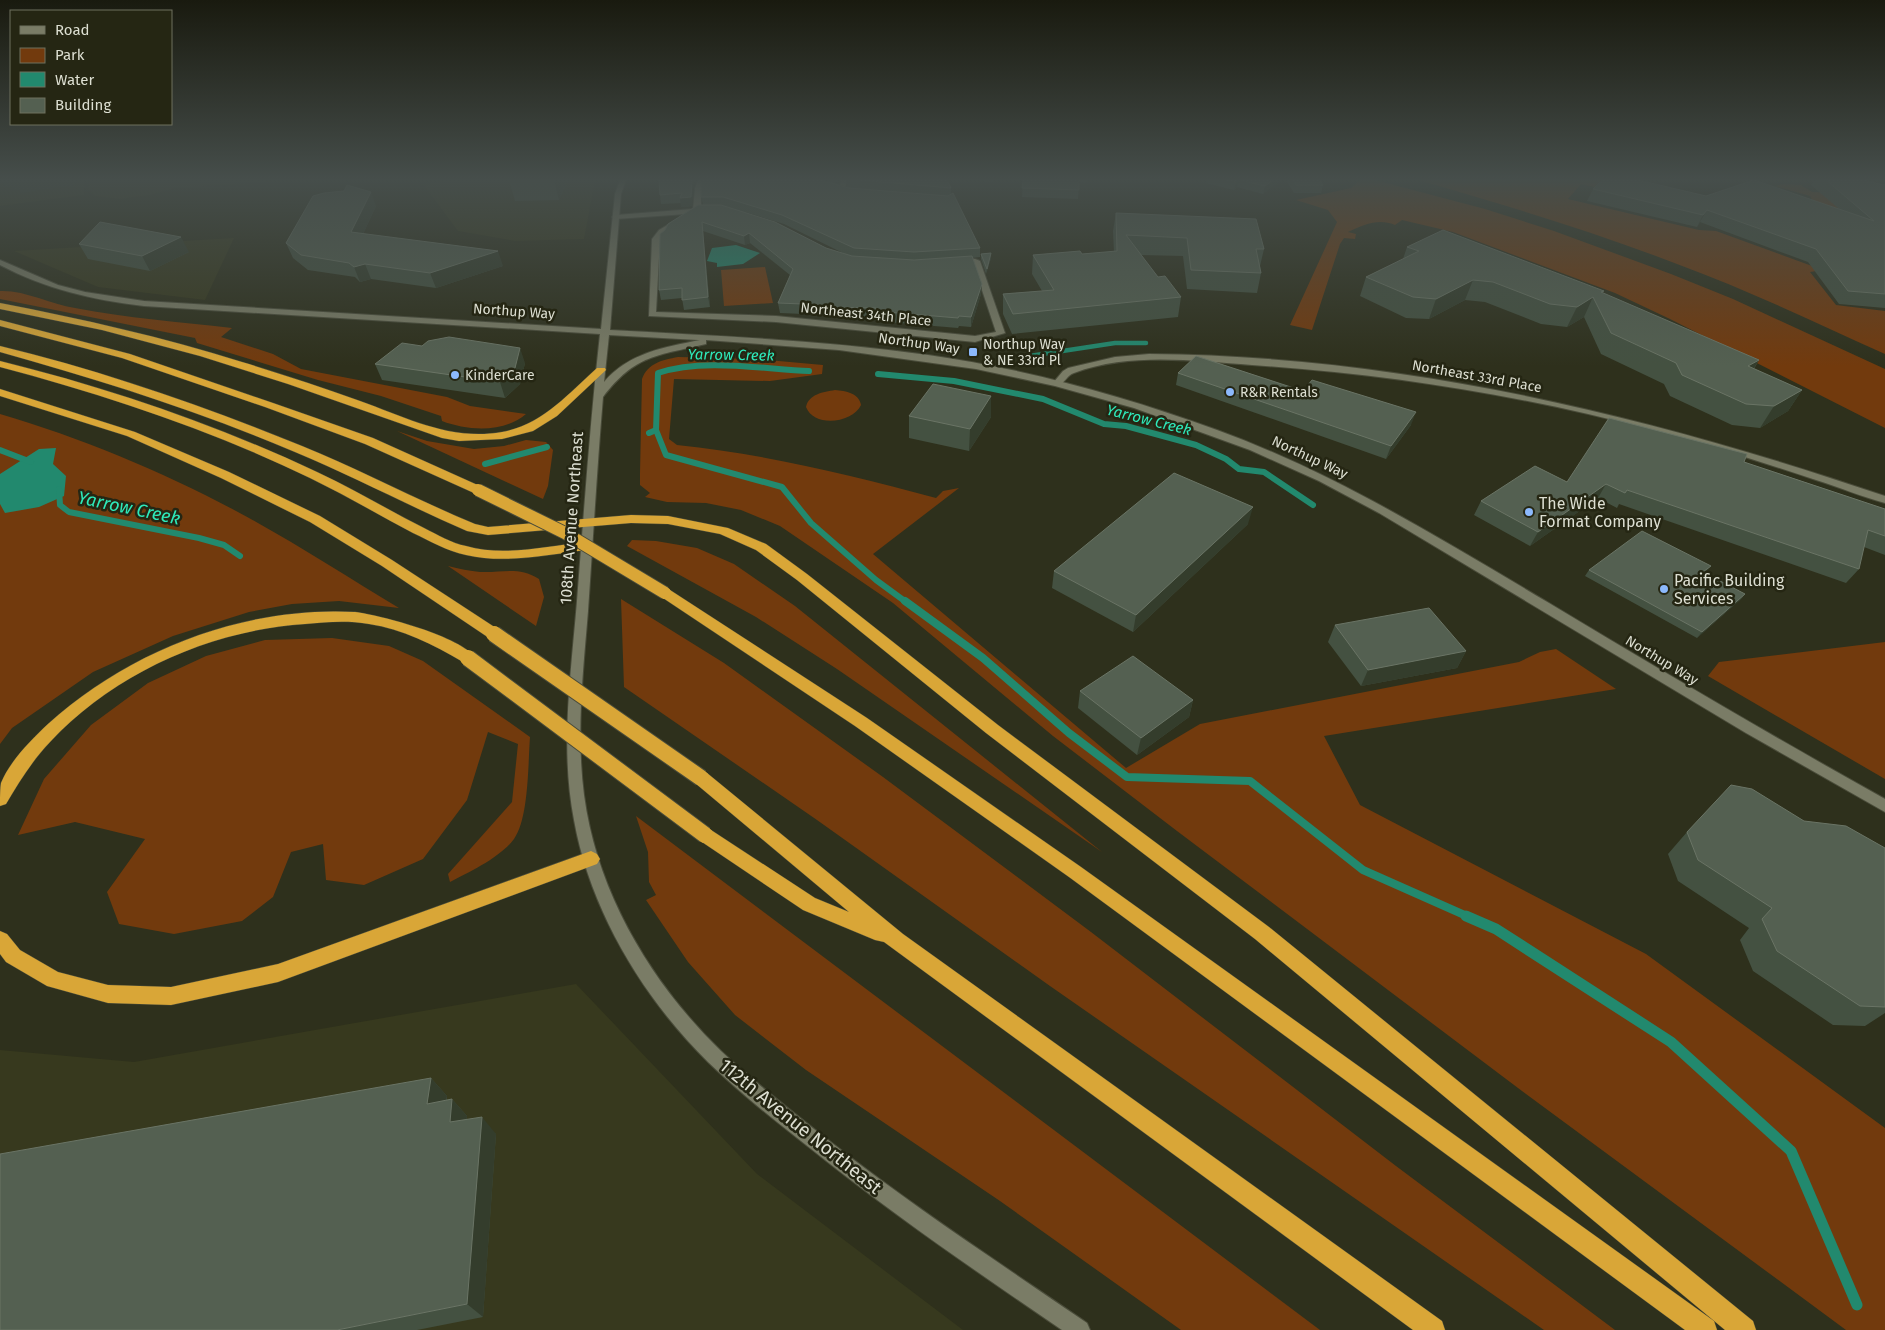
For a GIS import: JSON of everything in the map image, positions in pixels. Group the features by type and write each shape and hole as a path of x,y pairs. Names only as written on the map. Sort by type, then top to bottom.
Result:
{"highway":[{"path":"0,306 105,328 206,355 270,374 446,436 462,438 501,436 537,424 552,415 601,370"},
{"path":"0,323 126,356 369,441 565,532 665,593 861,722 1074,872 1705,1330"},
{"path":"0,348 122,383 248,429 336,465 472,528 488,531 644,519 702,525 743,538 777,558 992,729 1262,933 1744,1330"},
{"path":"0,364 61,380 155,409 251,446 324,480 412,527 465,551 487,554 511,554 586,546"},
{"path":"0,392 131,434 225,474 315,519 355,543 494,634 701,778 896,940 1433,1330"},
{"path":"0,799 37,745 81,704 133,670 189,644 245,627 299,619 355,617 414,630 452,648 705,835 809,904 896,940"},
{"path":"0,940 13,956 54,980 108,994 171,996 278,973 591,859"}],"main road":[{"name":"108th Avenue Northeast","path":"591,859 578,804 574,751 586,546 598,396 614,242"},
{"name":"Northeast 34th Place","path":"656,242 652,314 776,319 975,339 1001,333 976,261 949,263"},
{"name":"Northup Way","path":"0,262 50,284 91,295 139,303 716,339 902,355 973,366 1058,384 1132,403 1187,421 1294,465 1352,493 1885,806"},
{"path":"598,396 617,374 636,360 661,351 716,339"},
{"name":"Northeast 33rd Place","path":"1058,384 1066,373 1095,363 1152,356 1281,364 1422,379 1530,399 1648,427 1789,467 1885,500"},
{"name":"112th Avenue Northeast","path":"591,859 611,912 627,943 654,985 687,1027 726,1068 851,1170 1080,1330"}],"shaded area":[{"path":"165,242 232,242 205,300 98,287 14,251"},
{"path":"576,984 757,1174 963,1330 0,1330 0,1050 134,1062"}],"green space":[{"path":"1328,242 1341,242 1312,330 1290,325"},
{"path":"1480,242 1584,242 1733,299 1885,369 1885,428 1670,319 1615,293"},
{"path":"1619,242 1746,242 1823,270 1810,272 1836,305 1885,311 1885,354 1756,296"},
{"path":"765,267 773,303 724,306 721,270"},
{"path":"0,291 19,293 66,306 95,311 232,328 221,337 273,354 301,369 447,397 470,406 526,414 507,425 485,428 463,427 442,421 441,416 381,396 318,380 197,343 195,338 0,299"},
{"path":"678,357 757,359 823,365 822,374 770,381 674,379 669,439 677,445 807,466 936,498 943,491 959,488 873,554 1126,768 1200,724 1519,662 1540,652 1556,649 1616,689 1324,736 1360,805 1646,954 1885,1128 1885,1330 1846,1330 1518,1088 1177,831 1053,736 893,603 780,526 741,510 706,503 667,502 645,497 650,493 640,485 642,379 648,369 656,363"},
{"path":"835,390 855,395 861,405 857,411 850,416 834,421 817,418 810,414 806,407 813,396"},
{"path":"0,414 96,447 189,487 268,529 399,608 339,601 292,604 249,612 173,636 93,672 12,728 0,744"},
{"path":"397,431 427,441 474,449 504,446 526,440 546,442 553,450 548,486 543,499"},
{"path":"632,540 656,541 697,548 734,564 795,606 1102,852 837,669 756,617 627,546"},
{"path":"448,566 480,572 517,571 539,579 544,597 536,626"},
{"path":"621,599 724,663 883,777 1091,932 1396,1166 1615,1330 1544,1330 1050,986 817,820 624,687"},
{"path":"332,638 389,646 423,661 530,737 527,790 523,818 519,830 508,846 485,864 450,882 448,874 512,802 518,744 488,732 467,800 423,859 364,885 326,880 323,844 291,852 273,897 242,921 174,934 119,924 107,892 145,839 75,822 18,835 44,779 91,725 148,683 206,656 265,640"},
{"path":"1885,642 1885,779 1708,676 1719,662"},
{"path":"636,816 1320,1330 1181,1330 1000,1201 806,1070 735,1015 688,962 646,900 656,895 649,882 648,852"}],"water":[{"path":"736,245 760,253 743,264 717,267 717,263 707,261 712,248"},
{"path":"56,448 53,464 66,476 64,496 39,507 5,513 0,504 0,474 39,449"}],"building":[{"path":"81,242 171,242 142,256 79,244"},
{"path":"429,242 498,251 430,273 365,264 354,267 349,263 301,255 286,243"},
{"path":"660,242 704,242 708,297 682,300 682,288 659,290"},
{"path":"760,242 814,242 826,248 852,256 914,260 972,256 982,284 971,317 959,316 958,318 875,311 876,308 826,307 827,305 778,303 793,269"},
{"path":"841,242 977,242 980,248 914,252 854,248"},
{"path":"1117,242 1131,242 1158,277 1165,276 1181,297 1013,314 1003,294 1054,290 1033,255 1080,251 1082,254 1117,251"},
{"path":"1188,242 1262,242 1264,249 1256,249 1261,273 1191,270"},
{"path":"1417,242 1475,242 1604,291 1601,292 1759,360 1748,366 1802,390 1774,406 1746,404 1682,375 1676,363 1611,333 1593,297 1577,307 1550,304 1493,282 1473,280 1436,299 1413,297 1366,277 1419,251 1407,247"},
{"path":"1797,242 1885,242 1885,294 1848,291 1816,249"},
{"path":"991,253 987,269 981,254"},
{"path":"449,337 520,348 515,368 500,382 375,364 402,343 422,346 428,341"},
{"path":"1196,356 1303,391 1312,380 1416,412 1391,446 1178,373"},
{"path":"933,384 991,396 970,429 909,416"},
{"path":"1609,418 1747,454 1744,462 1885,509 1885,536 1868,530 1859,569 1627,490 1625,493 1606,484 1538,532 1481,501 1535,466 1567,482"},
{"path":"1174,473 1253,507 1136,615 1054,571"},
{"name":"Pacific Building Services","path":"1642,531 1711,566 1703,572 1745,594 1702,632 1589,570"},
{"path":"1429,608 1466,651 1368,670 1335,625"},
{"path":"1133,656 1193,700 1141,738 1080,691"},
{"path":"1731,785 1752,789 1804,821 1846,826 1885,848 1885,1007 1860,1006 1777,951 1762,919 1772,908 1698,860 1687,832"},
{"path":"431,1078 427,1104 452,1099 450,1122 482,1117 467,1304 337,1330 0,1330 0,1154"}],"waterway":[{"path":"1023,357 1115,343 1146,343"},
{"name":"Yarrow Creek","path":"656,430 658,373 694,366 713,365 809,371"},
{"name":"Yarrow Creek","path":"878,374 954,381 1043,399 1104,424 1126,426 1196,445 1226,459 1239,469 1264,472 1313,505"},
{"name":"Yarrow Creek","path":"649,433 656,430"},
{"path":"656,430 666,455 782,487 811,523 876,580 906,602"},
{"name":"Yarrow Creek","path":"485,464 547,447"},
{"path":"0,450 31,462"},
{"name":"Yarrow Creek","path":"59,489 60,505 69,512 199,538 224,545 240,556"},
{"path":"905,601 983,658 1069,733 1127,777 1250,781 1363,870 1469,917"},
{"path":"1466,916 1496,929 1671,1042 1791,1151 1857,1305"}],"place":[{"name":"Northup Way & NE 33rd Pl","path":"973,352"},
{"name":"KinderCare","path":"455,375"},
{"name":"R&R Rentals","path":"1230,392"},
{"name":"The Wide Format Company","path":"1529,512"},
{"name":"Pacific Building Services","path":"1664,589"}]}
